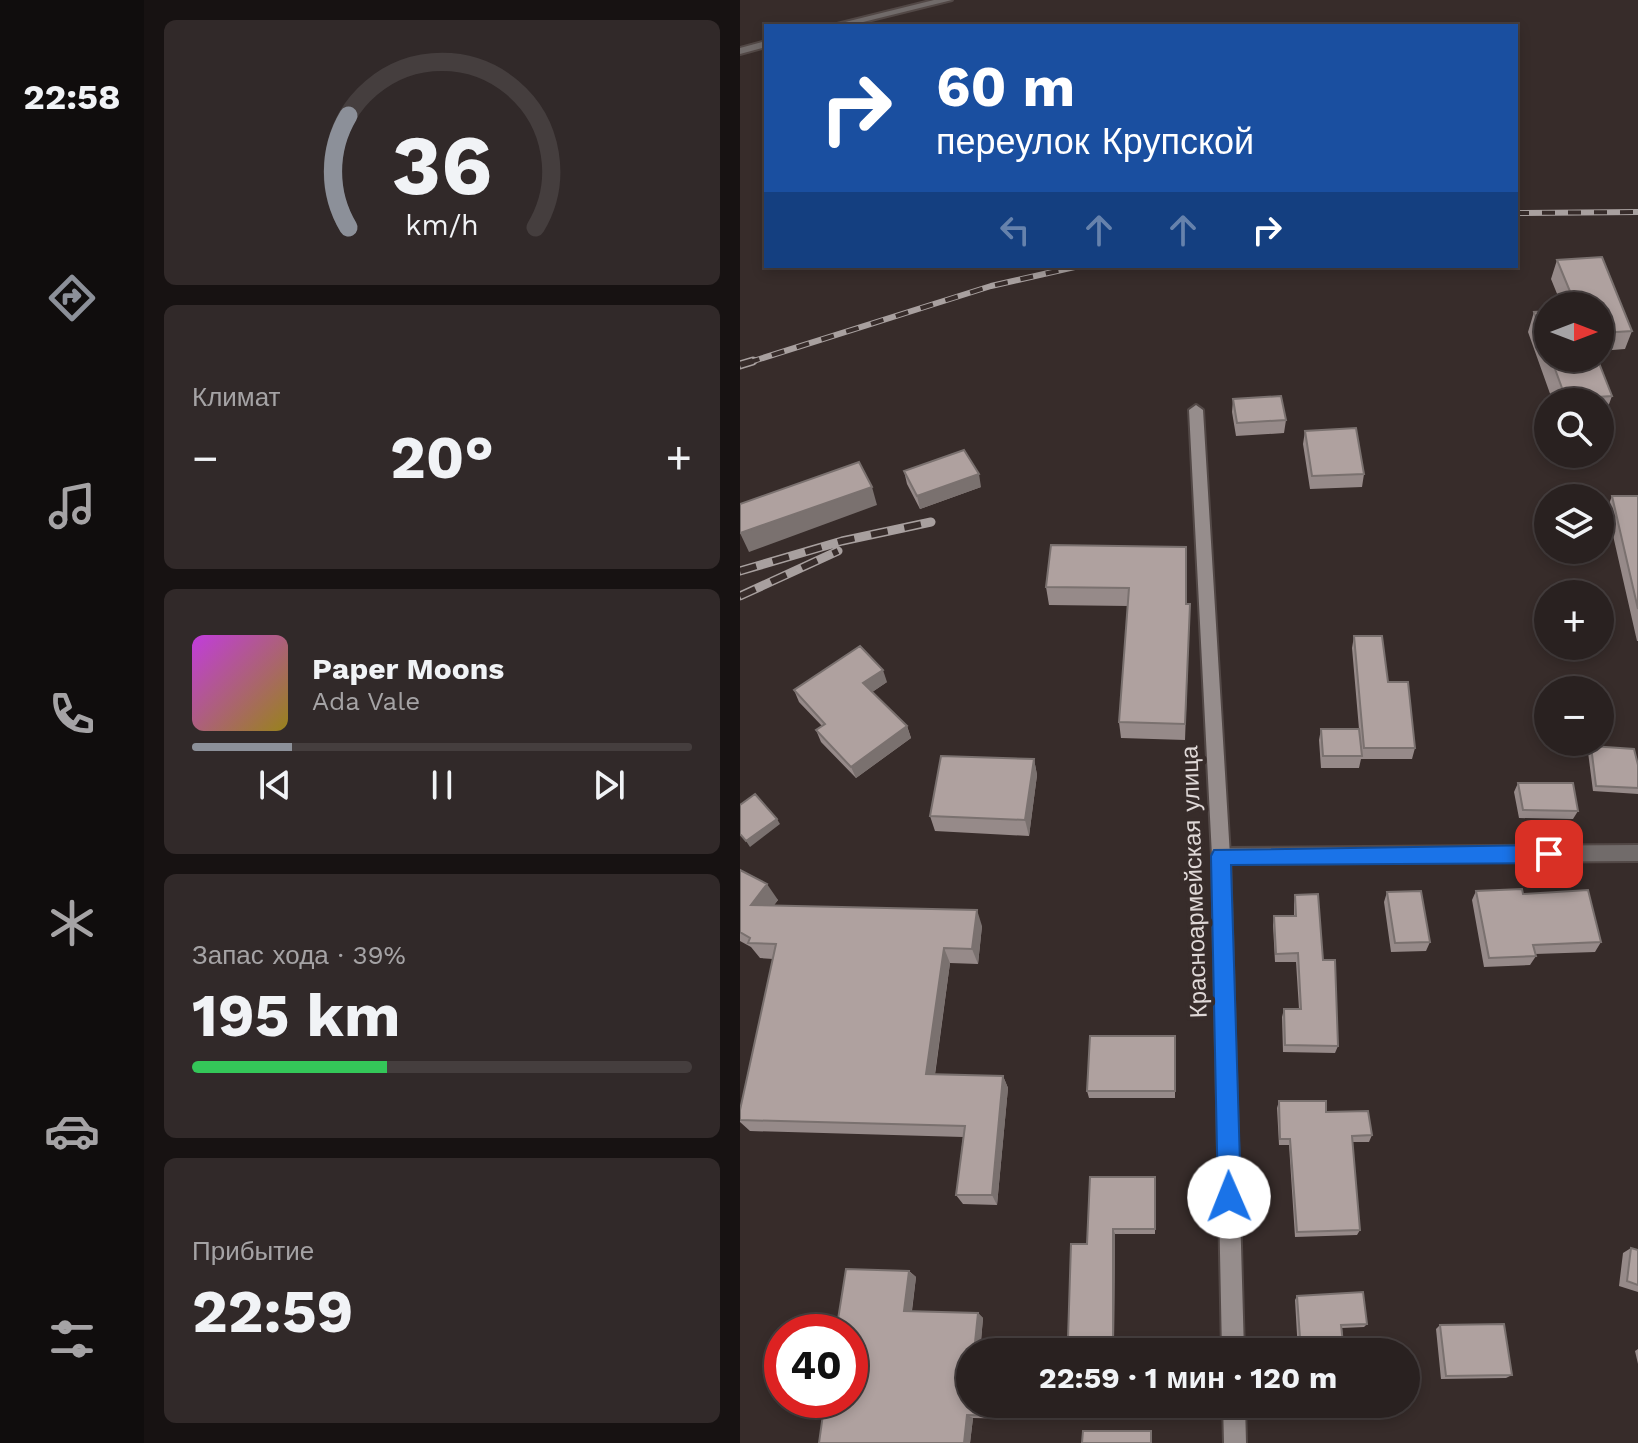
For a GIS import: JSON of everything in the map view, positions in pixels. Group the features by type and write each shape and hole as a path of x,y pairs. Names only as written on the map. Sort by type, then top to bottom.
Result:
{"street":[{"path":"843,24 947,0"},
{"path":"740,51 764,45"},
{"name":"Красноармейская улица","path":"1196,410 1221,856 1233,1338"},
{"path":"1221,856 1638,853"},
{"path":"1234,1418 1235,1443"}],"building":[{"path":"1602,257 1632,331 1614,332 1614,292 1570,292 1557,260"},
{"path":"1556,372 1603,372 1609,388 1562,388"},
{"path":"1281,396 1286,420 1237,423 1233,399"},
{"path":"1356,428 1364,474 1312,476 1305,431"},
{"path":"964,450 979,474 917,496 904,471"},
{"path":"859,462 872,487 740,533 740,504"},
{"path":"1614,496 1638,496 1638,609 1614,505"},
{"path":"1051,545 1186,547 1186,604 1190,604 1185,724 1119,722 1129,588 1046,587"},
{"path":"1354,636 1382,636 1388,682 1408,682 1415,748 1364,748"},
{"path":"860,646 883,670 863,683 907,726 851,767 816,730 825,724 794,690"},
{"path":"1321,729 1359,729 1362,756 1323,756"},
{"path":"1614,748 1634,749 1638,788 1596,786 1592,756 1614,756"},
{"path":"941,756 1034,759 1025,820 930,816"},
{"path":"1518,783 1573,783 1578,811 1523,810"},
{"path":"755,794 777,819 746,841 740,834 740,805"},
{"path":"740,870 767,884 751,905 977,910 972,949 944,948 926,1074 1003,1076 992,1195 956,1195 965,1126 740,1120 776,944 748,943 750,938 740,932"},
{"path":"1522,889 1523,894 1588,890 1601,942 1533,945 1536,956 1489,958 1476,891"},
{"path":"1421,891 1430,942 1395,943 1387,892"},
{"path":"1318,894 1323,960 1335,960 1338,1046 1285,1045 1284,1009 1301,1009 1298,953 1276,954 1274,916 1296,916 1295,895"},
{"path":"1090,1036 1175,1036 1175,1091 1087,1091"},
{"path":"1279,1101 1326,1101 1326,1112 1368,1111 1372,1135 1352,1136 1360,1230 1297,1232 1290,1139 1280,1139"},
{"path":"1090,1177 1155,1177 1155,1229 1113,1229 1113,1338 1068,1338 1071,1244 1087,1244"},
{"path":"1631,1248 1638,1250 1638,1285 1627,1281"},
{"path":"846,1269 909,1271 904,1311 978,1313 975,1338 956,1338 956,1418 967,1418 964,1443 819,1443 822,1418 868,1418 868,1314 839,1314"},
{"path":"1363,1292 1367,1324 1341,1325 1342,1338 1300,1338 1297,1296"},
{"path":"1504,1324 1512,1375 1446,1376 1440,1325"},
{"path":"1083,1431 1151,1431 1151,1443 1082,1443"}],"railway":[{"path":"1518,213 1638,212"},
{"path":"747,363 991,286 1070,268"},
{"path":"740,365 753,361"},
{"path":"740,571 842,541 931,522"},
{"path":"740,596 838,551"}],"route":[{"path":"1229,1197 1221,856 1549,854"}]}
